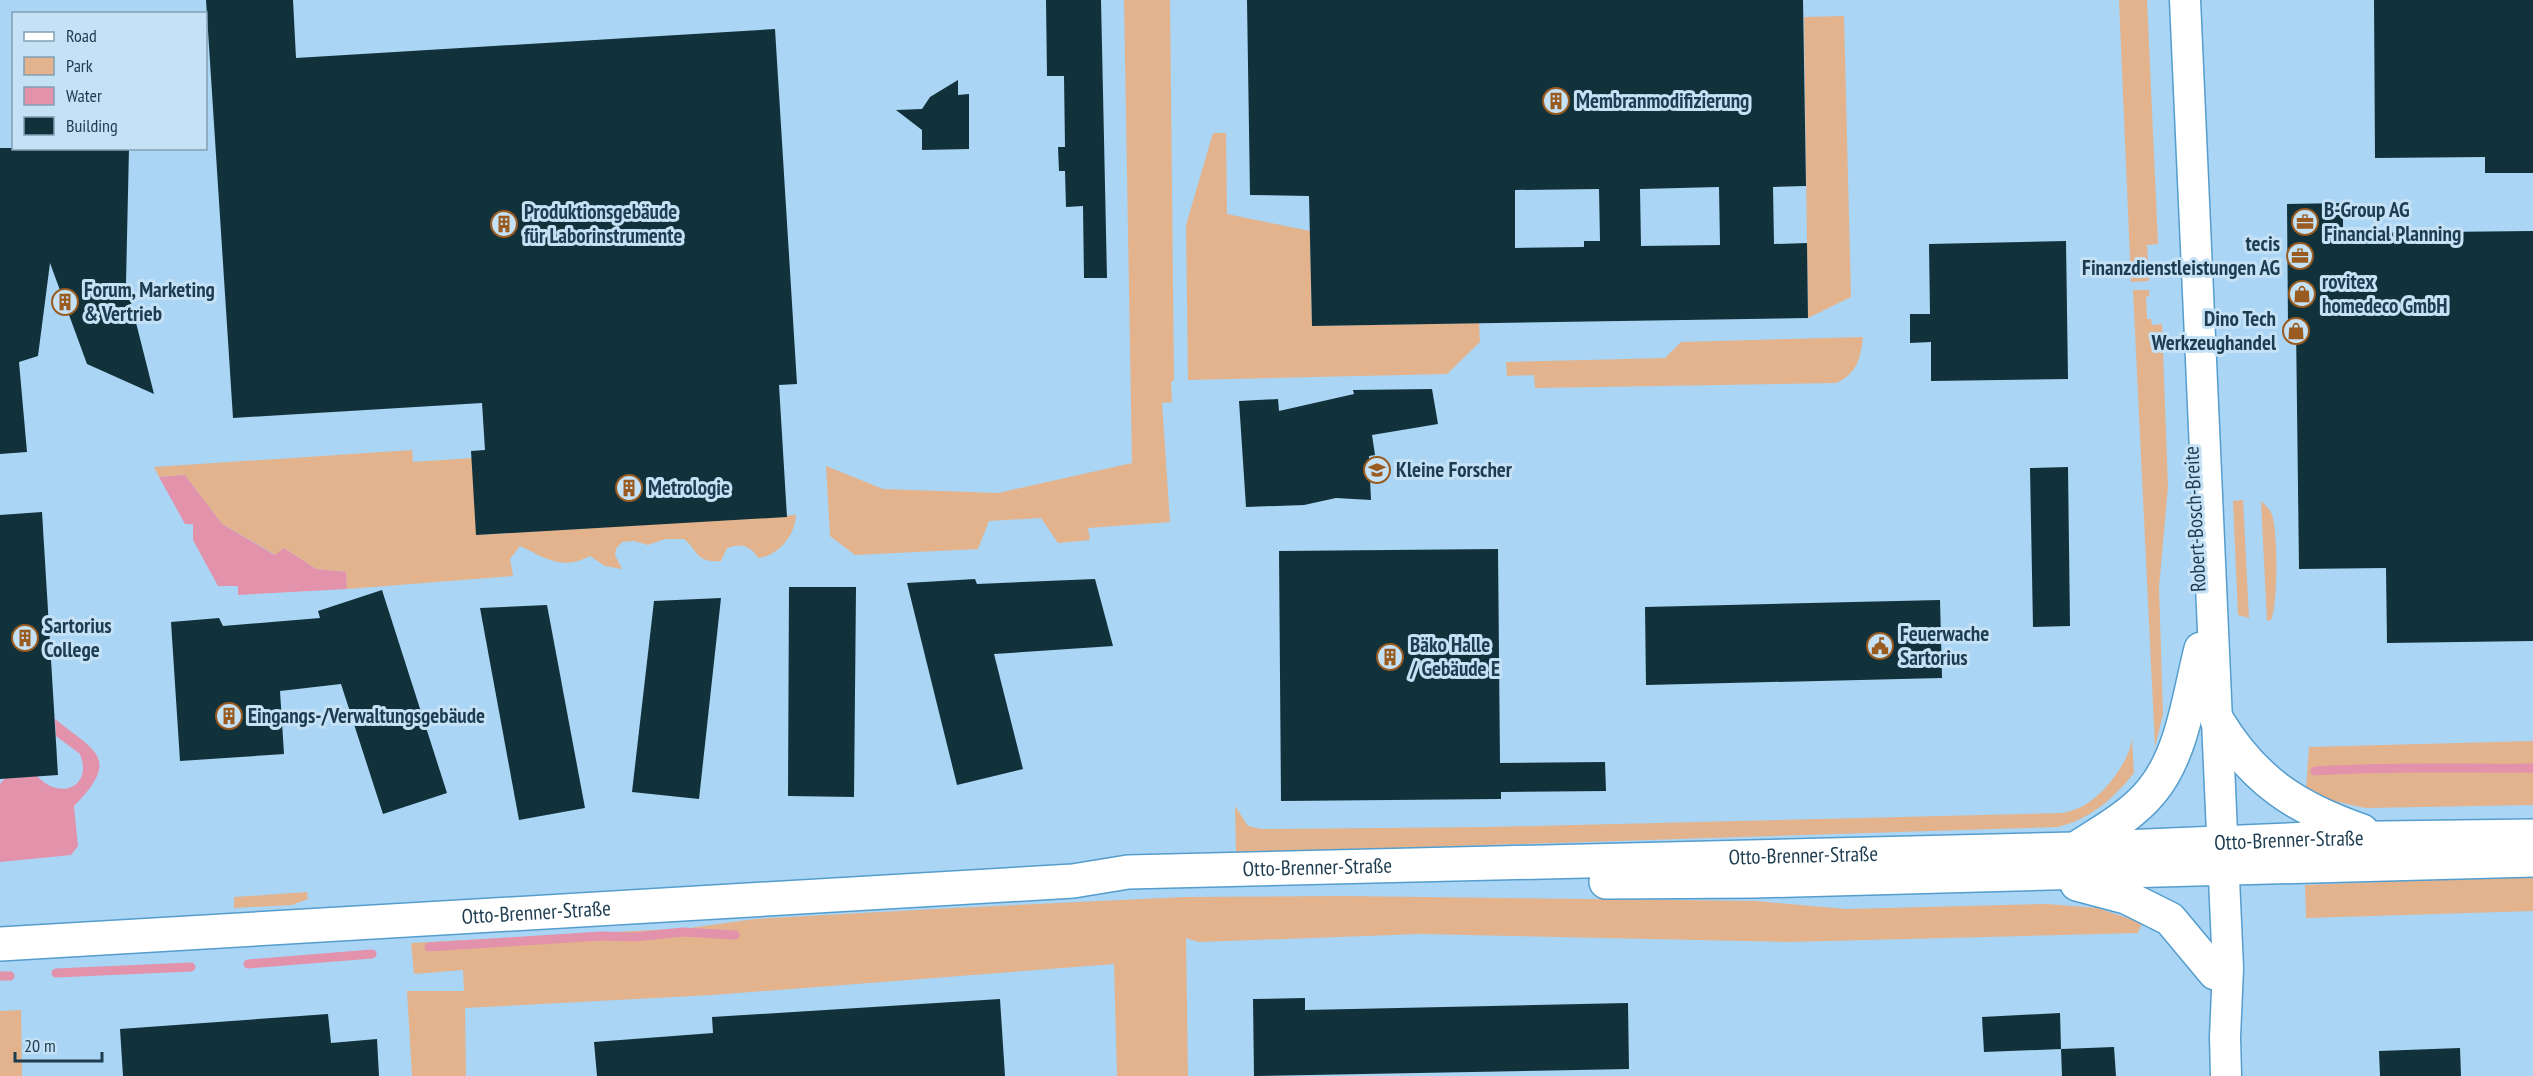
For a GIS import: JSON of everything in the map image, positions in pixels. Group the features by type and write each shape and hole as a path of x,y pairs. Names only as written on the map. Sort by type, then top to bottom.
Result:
{"main road":[{"path":"2075,849 2118,822 2152,791 2178,738 2200,649"},
{"path":"2217,720 2246,762 2282,793 2322,817 2384,838"},
{"name":"Otto-Brenner-Straße","path":"1073,881 1127,886 1267,883 1755,881 2034,874 2384,838 2533,836"},
{"name":"Otto-Brenner-Straße","path":"0,944 1073,881 1128,872 2075,849 2217,856 2533,860"},
{"path":"2034,874 2126,897 2150,907 2170,919 2215,973"}],"street":[{"name":"Robert-Bosch-Breite","path":"2171,0 2200,649 2228,968 2224,1037"},
{"name":"Robert-Bosch-Breite","path":"2185,0 2217,720 2215,973 2224,1037 2226,1076"}],"green space":[{"path":"1124,0 1170,0 1174,381 1171,381 1172,402 1162,403 1170,522 1088,528 1090,540 1058,543 1041,518 989,521 978,549 855,555 830,536 826,466 883,489 998,493 1132,463"},
{"path":"2119,0 2147,0 2158,244 2147,245 2149,281 2131,282"},
{"path":"1844,16 1851,297 1808,318 1804,17"},
{"path":"1213,133 1226,133 1227,214 1310,231 1312,326 1479,323 1480,342 1447,374 1188,380 1186,225"},
{"path":"2133,290 2149,290 2149,296 2146,297 2147,319 2151,319 2152,325 2162,324 2168,487 2159,587 2163,714 2155,747"},
{"path":"1863,337 1856,365 1843,380 1836,383 1535,388 1534,375 1507,376 1506,362 1665,358 1681,342"},
{"path":"412,450 413,462 472,458 477,535 796,515 795,523 789,537 779,549 758,558 752,550 741,546 727,548 721,561 713,561 698,555 684,539 665,539 648,545 634,541 622,542 616,549 615,555 622,569 605,566 590,556 562,563 520,546 510,559 513,576 347,589 346,572 316,569 284,548 276,555 222,524 185,475 159,477 154,467"},
{"path":"2243,500 2249,618 2238,615 2233,501"},
{"path":"2261,501 2272,515 2276,552 2275,600 2271,620 2267,621"},
{"path":"2132,738 2134,773 2100,807 2080,819 2058,827 1236,853 1235,806 1248,826 1261,829 1489,827 2063,813 2085,805 2108,785 2122,766"},
{"path":"2533,741 2533,805 2365,808 2334,801 2306,789 2309,747"},
{"path":"2533,876 2533,911 2306,918 2305,885"},
{"path":"307,892 308,899 292,905 234,908 234,897"},
{"path":"1343,896 1756,901 1846,909 2047,904 2097,908 2142,923 2138,933 1787,942 1420,934 1199,942 1186,938 1188,1076 1117,1076 1114,964 712,995 465,1008 466,1076 412,1076 407,991 464,991 463,970 414,974 411,943 689,928 755,919 954,908 1184,897"},
{"path":"21,1010 22,1076 0,1076 0,1011"}],"water":[{"path":"185,475 222,524 275,555 284,548 316,569 346,572 347,589 238,595 238,586 218,586 193,540 193,524 185,524 159,477"},
{"path":"55,719 82,740 98,757 97,777 74,806 78,846 71,855 0,862 0,784 5,778 37,776 46,784 64,789 72,787 82,775 83,765 80,754 56,736"}],"building":[{"name":"Produktionsgebäude für Laborinstrumente","path":"206,0 293,0 296,58 775,29 797,384 779,385 787,517 476,535 471,451 485,450 482,403 233,418"},
{"path":"1046,0 1101,0 1107,278 1084,278 1083,206 1066,207 1065,171 1059,171 1058,147 1065,147 1064,76 1047,76"},
{"path":"1247,0 1803,0 1806,186 1773,187 1774,244 1807,243 1808,318 1312,326 1309,196 1250,195","holes":["1719,187 1720,245 1641,246 1640,189","1599,189 1600,241 1584,241 1584,247 1515,248 1515,190"]},
{"path":"2374,0 2533,0 2533,173 2485,173 2485,157 2375,158"},
{"path":"958,80 958,95 969,94 969,149 922,150 922,130 896,110 922,109 930,97"},
{"name":"Forum, Marketing & Vertrieb","path":"0,148 12,148 12,150 129,150 126,283 154,394 87,364 50,263 38,356 19,362 27,452 0,454"},
{"path":"2343,203 2343,233 2533,231 2533,641 2387,643 2386,568 2299,569 2296,325 2288,325 2287,204"},
{"path":"2066,241 2068,379 1931,381 1931,342 1910,343 1910,314 1930,314 1929,244"},
{"path":"1432,389 1438,424 1372,435 1375,455 1369,456 1371,500 1336,498 1304,505 1246,507 1239,401 1278,399 1279,411 1354,394 1353,390"},
{"path":"2068,467 2070,626 2033,627 2030,468"},
{"name":"Sartorius College","path":"42,512 58,775 0,779 0,515"},
{"name":"Bäko Halle / Gebäude E","path":"1498,549 1500,763 1605,762 1606,791 1501,792 1501,799 1281,801 1279,551"},
{"path":"975,579 977,584 1095,579 1113,646 994,654 1023,769 957,785 907,583"},
{"path":"789,587 856,587 854,797 788,796"},
{"name":"Eingangs-/Verwaltungsgebäude","path":"382,590 447,793 383,814 341,684 280,691 284,754 180,761 171,622 219,618 223,626 320,618 318,611"},
{"path":"721,598 699,799 632,792 654,601"},
{"path":"1940,600 1942,678 1646,685 1645,607"},
{"path":"547,605 585,808 519,820 480,608"},
{"path":"1305,998 1305,1010 1628,1003 1629,1069 1254,1076 1253,999"},
{"path":"1000,999 1005,1076 597,1076 594,1042 713,1033 712,1017"},
{"path":"2060,1013 2061,1049 1984,1052 1982,1017"},
{"path":"328,1014 331,1043 377,1039 379,1076 123,1076 120,1029"},
{"path":"2114,1047 2116,1076 2062,1076 2061,1049"},
{"path":"2460,1048 2461,1076 2380,1076 2379,1051"}],"waterway":[{"path":"2315,771 2396,768 2533,768"},
{"path":"429,947 601,936 635,937 683,932 735,935"},
{"path":"248,964 372,954"},
{"path":"56,973 191,967"},
{"path":"0,976 10,976"}],"place":[{"name":"Membranmodifizierung","path":"1556,101"},
{"name":"B-Group AG Financial Planning","path":"2305,222"},
{"name":"Produktionsgebäude für Laborinstrumente","path":"504,224"},
{"name":"tecis Finanzdienstleistungen AG","path":"2300,256"},
{"name":"rovitex homedeco GmbH","path":"2302,294"},
{"name":"Forum, Marketing & Vertrieb","path":"65,302"},
{"name":"Dino Tech Werkzeughandel","path":"2296,331"},
{"name":"Kleine Forscher","path":"1377,470"},
{"name":"Metrologie","path":"629,488"},
{"name":"Sartorius College","path":"25,638"},
{"name":"Feuerwache Sartorius","path":"1880,646"},
{"name":"Bäko Halle / Gebäude E","path":"1390,657"},
{"name":"Eingangs-/Verwaltungsgebäude","path":"229,716"}]}
